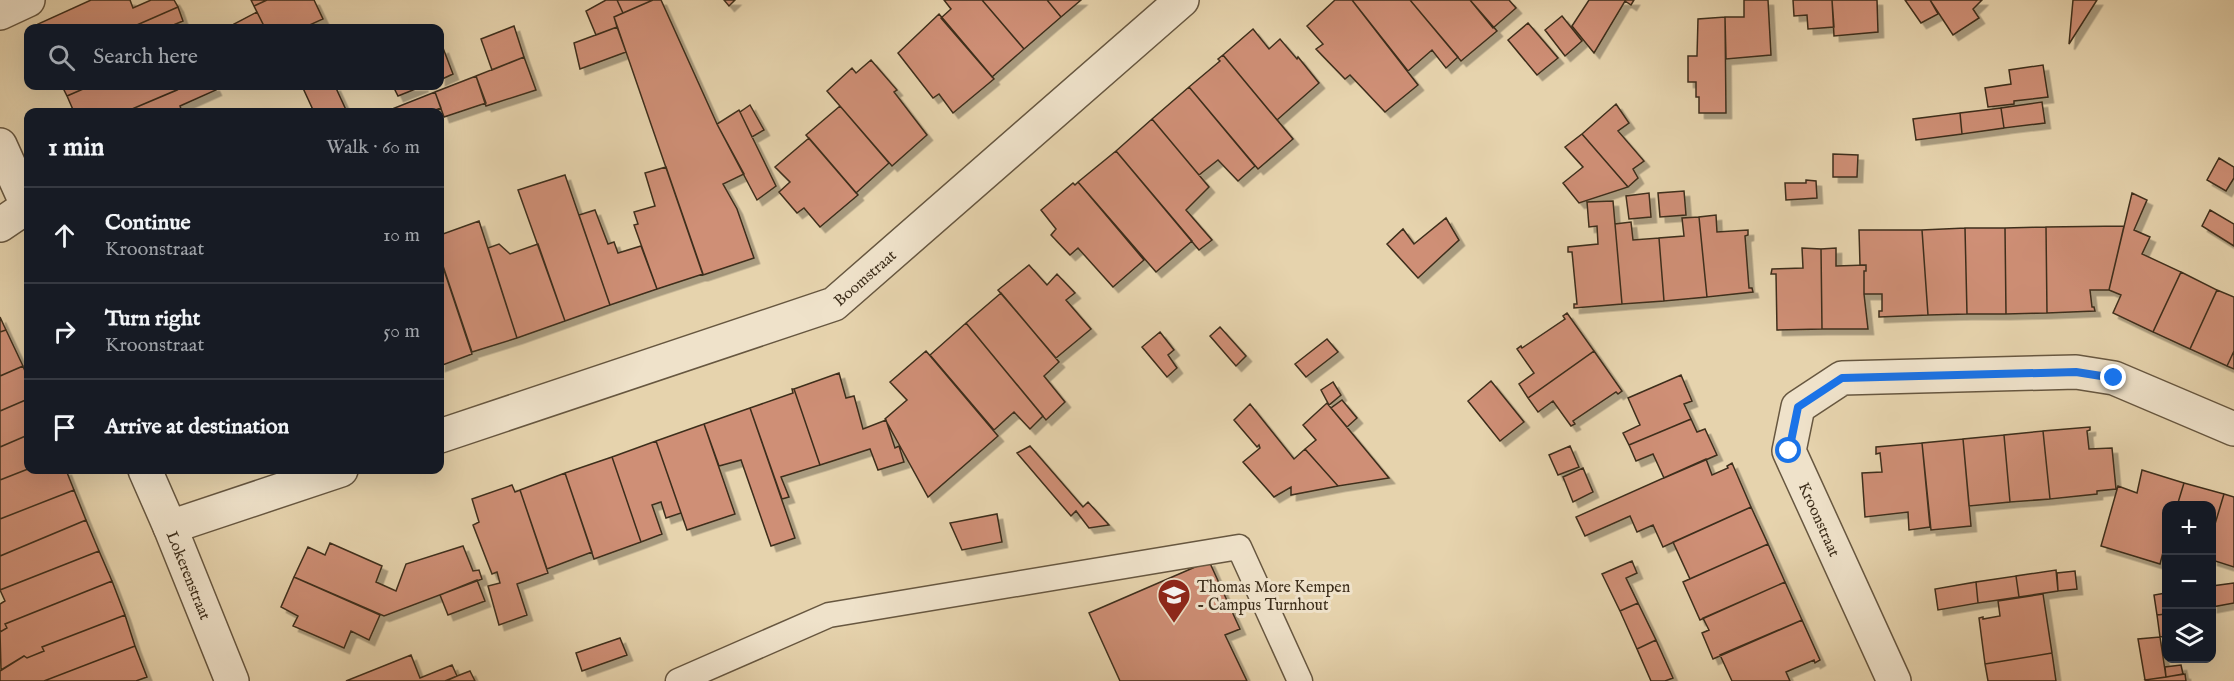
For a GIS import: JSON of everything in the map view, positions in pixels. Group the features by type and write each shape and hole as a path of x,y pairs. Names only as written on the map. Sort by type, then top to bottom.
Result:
{"street":[{"path":"0,13 28,0"},
{"name":"Boomstraat","path":"444,435 834,304 1182,0"},
{"path":"0,145 24,198"},
{"path":"0,225 24,210"},
{"name":"Kroonstraat","path":"1894,681 1789,451 1798,407 1842,378 2076,372 2114,378 2234,429"},
{"name":"Lokerenstraat","path":"147,474 232,681"},
{"path":"170,527 329,474"}],"lane":[{"path":"678,681 829,615 1239,547 1300,681"}],"building":[{"path":"91,0 130,0 133,8 151,0 174,0 178,7 139,24 38,24"},
{"path":"251,0 267,0 254,6"},
{"path":"267,0 314,0 323,19 312,24 263,24 254,6"},
{"path":"606,0 617,0 623,13 614,17 617,27 596,35 586,11"},
{"path":"617,0 653,0 623,13"},
{"path":"653,0 661,0 717,124 744,174 723,184 737,209 754,258 703,275 614,17"},
{"path":"724,0 735,0 729,6"},
{"path":"944,0 982,0 1024,49 992,77 941,18 951,9"},
{"path":"982,0 1047,0 1061,17 1024,49"},
{"path":"1047,0 1081,0 1061,17"},
{"path":"1335,0 1352,0 1418,85 1385,112 1350,75 1345,79 1316,49 1323,44 1307,26"},
{"path":"1352,0 1410,0 1458,57 1446,68 1432,50 1408,71"},
{"path":"1410,0 1470,0 1497,31 1461,61"},
{"path":"1470,0 1509,0 1516,8 1493,28"},
{"path":"1589,0 1634,0 1631,5 1625,1 1594,53 1572,26"},
{"path":"1744,0 1768,0 1771,55 1726,59 1725,17 1744,17"},
{"path":"1793,0 1832,0 1834,27 1808,29 1807,15 1794,16"},
{"path":"1832,0 1877,0 1878,32 1834,36"},
{"path":"1905,0 1930,0 1938,14 1921,23"},
{"path":"1930,0 1982,0 1973,9 1979,18 1953,35"},
{"path":"2073,0 2097,0 2069,44"},
{"path":"178,7 183,21 176,24 139,24"},
{"path":"257,12 263,24 234,24"},
{"path":"939,14 994,79 953,113 939,94 933,98 898,53"},
{"path":"1562,16 1582,41 1565,56 1545,30"},
{"path":"1725,17 1726,113 1699,113 1696,82 1688,82 1688,56 1697,56 1698,19"},
{"path":"1528,23 1558,58 1537,75 1508,40"},
{"path":"514,26 524,57 492,70 481,39"},
{"path":"617,27 626,52 580,69 574,43"},
{"path":"1253,29 1269,49 1280,39 1319,83 1277,120 1223,55"},
{"path":"444,51 453,74 444,78"},
{"path":"1223,55 1293,139 1258,169 1189,87 1220,61 1218,59"},
{"path":"524,57 536,90 486,106 476,76"},
{"path":"871,60 897,90 894,92 927,135 892,166 827,91 852,68 856,73"},
{"path":"2043,65 2048,97 1988,107 1985,88 2011,84 2009,70"},
{"path":"476,76 486,103 444,117 444,108 441,108 435,92"},
{"path":"1189,87 1255,166 1238,181 1218,160 1199,175 1152,119"},
{"path":"64,90 81,90 67,96"},
{"path":"81,90 177,90 134,108 72,108 67,96"},
{"path":"177,90 216,90 180,106 181,108 134,108"},
{"path":"304,90 337,90 345,108 312,108"},
{"path":"395,90 413,90 398,96"},
{"path":"435,92 441,108 395,108"},
{"path":"2042,102 2045,123 2004,128 2001,108"},
{"path":"1616,104 1629,123 1618,131 1644,161 1633,169 1638,178 1628,187 1582,134"},
{"path":"750,105 764,130 752,137 740,112"},
{"path":"840,106 889,163 856,193 806,135"},
{"path":"2001,108 2004,128 1962,134 1960,113"},
{"path":"739,110 776,186 757,200 717,124"},
{"path":"1960,113 1962,134 1916,140 1913,119"},
{"path":"1152,119 1209,187 1186,210 1212,240 1199,250 1116,151"},
{"path":"1582,134 1628,187 1579,203 1563,183 1583,167 1565,147"},
{"path":"809,138 858,195 820,227 804,208 797,213 779,192 790,182 775,167"},
{"path":"1116,151 1192,241 1156,272 1078,182"},
{"path":"1833,154 1858,155 1857,177 1833,177"},
{"path":"2219,158 2234,167 2234,178 2226,191 2207,180"},
{"path":"666,167 703,274 657,289 634,225 638,224 634,212 655,206 645,173"},
{"path":"565,175 610,305 565,321 518,190"},
{"path":"1806,180 1816,181 1817,198 1786,200 1785,183 1806,183"},
{"path":"1078,182 1144,260 1113,287 1078,248 1070,255 1051,235 1056,229 1041,210 1073,183 1075,185"},
{"path":"1684,191 1686,215 1660,217 1658,193"},
{"path":"1649,193 1651,217 1629,219 1626,196"},
{"path":"2132,193 2147,200 2134,230 2150,237 2142,254 2181,272 2153,332 2113,313 2121,295 2109,290"},
{"path":"1613,201 1622,304 1574,308 1574,304 1577,304 1572,252 1568,252 1568,247 1598,244 1597,226 1589,227 1587,202"},
{"path":"595,210 608,244 614,242 618,253 641,246 657,289 610,305 579,215"},
{"path":"2210,210 2234,224 2234,246 2202,226"},
{"path":"1716,215 1717,232 1748,230 1748,235 1745,236 1749,288 1752,288 1753,292 1707,297 1699,217"},
{"path":"1699,217 1707,297 1664,301 1659,238 1684,236 1682,218"},
{"path":"1446,218 1459,240 1418,278 1387,244 1403,229 1414,244"},
{"path":"479,221 517,338 472,352 444,269 444,234"},
{"path":"1631,222 1633,240 1659,238 1664,301 1622,304 1615,224"},
{"path":"2124,226 2109,290 2090,290 2092,307 2095,311 2047,313 2046,227"},
{"path":"2046,227 2047,313 2006,314 2005,228"},
{"path":"1965,228 2005,228 2006,314 1967,314"},
{"path":"1965,228 1967,314 1928,315 1922,230"},
{"path":"1859,230 1922,230 1928,315 1879,317 1879,311 1882,311 1882,294 1864,294 1866,265 1860,265"},
{"path":"499,244 510,254 538,244 565,321 517,338 488,248"},
{"path":"1802,248 1821,249 1822,329 1777,330 1776,274 1771,274 1772,269 1803,268"},
{"path":"1836,248 1836,266 1866,265 1864,294 1868,329 1822,329 1821,249"},
{"path":"1029,265 1047,285 1057,274 1075,293 1066,300 1091,329 1056,358 998,290"},
{"path":"444,270 472,354 444,364"},
{"path":"2181,272 2217,290 2190,349 2153,332"},
{"path":"2217,290 2234,297 2234,351 2227,366 2190,349"},
{"path":"1001,293 1059,362 1044,376 1065,402 1046,420 966,323"},
{"path":"1567,313 1594,351 1528,398 1519,384 1534,373 1517,349 1521,346 1522,348 1565,319 1563,316"},
{"path":"0,317 6,330 0,332"},
{"path":"966,323 1043,416 1030,429 1014,412 994,430 930,355"},
{"path":"1220,327 1246,356 1236,366 1210,336"},
{"path":"6,330 23,366 0,376 0,332"},
{"path":"1160,332 1174,350 1168,355 1177,368 1167,377 1142,347"},
{"path":"1327,339 1338,352 1306,377 1295,364"},
{"path":"926,351 998,436 928,497 885,419 907,400 890,382"},
{"path":"1594,351 1622,391 1618,394 1616,392 1573,421 1575,424 1571,426 1553,401 1538,412 1528,398"},
{"path":"2234,351 2234,369 2227,366"},
{"path":"23,366 24,369 24,401 0,411 0,376"},
{"path":"839,373 846,398 854,396 863,429 886,420 895,448 899,446 904,462 878,470 870,449 820,465 794,389"},
{"path":"1681,375 1692,401 1684,404 1691,419 1629,445 1623,433 1640,425 1628,398"},
{"path":"1491,381 1524,422 1500,441 1468,401"},
{"path":"1333,382 1341,395 1329,405 1321,390"},
{"path":"792,389 794,389 820,465 781,477 789,497 782,499 750,408 793,393"},
{"path":"1342,400 1357,418 1347,427 1331,408"},
{"path":"24,401 24,437 0,447 0,411"},
{"path":"1327,403 1389,478 1338,486 1305,449 1316,440 1303,425"},
{"path":"1250,404 1294,459 1305,449 1338,486 1291,495 1291,487 1274,497 1243,462 1260,448 1234,420"},
{"path":"750,408 795,538 771,546 741,460 719,466 704,424"},
{"path":"1691,419 1697,432 1705,429 1717,455 1664,478 1653,454 1636,461 1629,445"},
{"path":"704,424 735,514 687,530 656,441"},
{"path":"2090,427 2087,431 2089,449 2112,448 2116,489 2097,491 2097,494 2050,499 2043,431"},
{"path":"2043,431 2050,499 2010,502 2004,435"},
{"path":"2004,435 2010,502 1969,506 1963,439"},
{"path":"24,437 24,471 0,480 0,447"},
{"path":"1963,439 1971,526 1931,530 1922,443"},
{"path":"656,441 681,513 666,518 661,502 652,505 662,534 641,542 612,457"},
{"path":"1922,443 1930,527 1909,530 1908,512 1865,517 1862,473 1882,472 1880,453 1876,454 1876,447"},
{"path":"1030,446 1083,507 1088,502 1109,525 1089,528 1076,511 1071,516 1017,453"},
{"path":"1570,446 1579,467 1558,475 1549,455"},
{"path":"612,457 641,542 594,559 565,473"},
{"path":"1706,459 1712,475 1728,468 1727,466 1732,463 1751,507 1663,547 1653,525 1637,532 1630,516 1585,536 1576,517"},
{"path":"1583,468 1593,492 1573,502 1563,477"},
{"path":"2142,470 2184,483 2179,501 2162,501 2160,564 2101,546 2118,486 2137,493"},
{"path":"24,471 24,474 68,474 74,490 0,519 0,480"},
{"path":"565,473 592,552 547,569 520,490"},
{"path":"2184,483 2224,494 2216,521 2216,501 2179,501"},
{"path":"512,485 515,492 520,490 548,573 517,584 527,615 499,625 488,586 500,583 497,572 492,574 473,525 479,522 472,499"},
{"path":"74,490 86,520 0,556 0,519"},
{"path":"2224,494 2234,497 2234,567 2216,561 2216,521"},
{"path":"1751,507 1768,544 1690,579 1673,542"},
{"path":"997,514 1002,542 962,550 950,523"},
{"path":"86,520 99,551 0,590 0,556"},
{"path":"330,543 382,566 376,582 396,591 406,564 463,546 473,571 479,570 482,579 384,616 294,577 308,547 325,555"},
{"path":"1768,544 1785,582 1700,620 1683,582"},
{"path":"99,551 112,581 5,624 7,628 0,632 0,604 5,601 0,590"},
{"path":"1209,561 1240,629 1225,635 1247,681 1120,681 1089,613"},
{"path":"1632,561 1637,573 1626,578 1638,603 1620,611 1602,574"},
{"path":"2056,570 2058,591 2019,597 2016,576"},
{"path":"2075,571 2077,589 2058,591 2057,573"},
{"path":"2016,576 2019,597 1978,603 1976,582"},
{"path":"294,577 380,615 369,640 351,631 344,648 293,626 298,616 281,607"},
{"path":"477,580 485,601 448,615 440,595"},
{"path":"112,581 125,615 42,647 44,651 27,658 24,656 1,670 0,632 7,628 5,624"},
{"path":"1785,582 1802,620 1713,659 1702,633 1709,630 1703,618"},
{"path":"1976,582 1978,603 1938,610 1935,589"},
{"path":"2234,583 2234,603 2216,606 2216,585"},
{"path":"2043,594 2052,653 1985,664 1979,618 2000,616 1998,601"},
{"path":"2162,594 2162,614 2157,615 2154,595"},
{"path":"1638,603 1656,640 1637,649 1620,611"},
{"path":"2162,614 2162,637 2160,637 2157,615"},
{"path":"125,615 135,646 44,681 0,681 0,671 24,656 27,658 44,651 42,647"},
{"path":"1802,620 1820,660 1815,663 1814,660 1786,672 1790,681 1732,681 1720,655"},
{"path":"2160,637 2162,663 2164,663 2166,677 2145,680 2138,639"},
{"path":"620,638 627,655 582,671 576,653"},
{"path":"1656,640 1673,678 1665,681 1651,681 1637,649"},
{"path":"135,646 147,677 136,681 44,681"},
{"path":"2052,653 2056,681 1988,681 1985,664"},
{"path":"411,655 420,678 452,665 457,676 445,681 346,681"},
{"path":"2181,665 2183,674 2166,677 2165,667"},
{"path":"470,671 475,681 446,681 457,676"},
{"path":"2185,674 2186,681 2145,680"}],"place":[{"name":"Thomas More Kempen - Campus Turnhout","path":"1174,624"}],"route":[{"path":"1789,451 1798,407 1842,378 2076,372 2114,378"}]}
